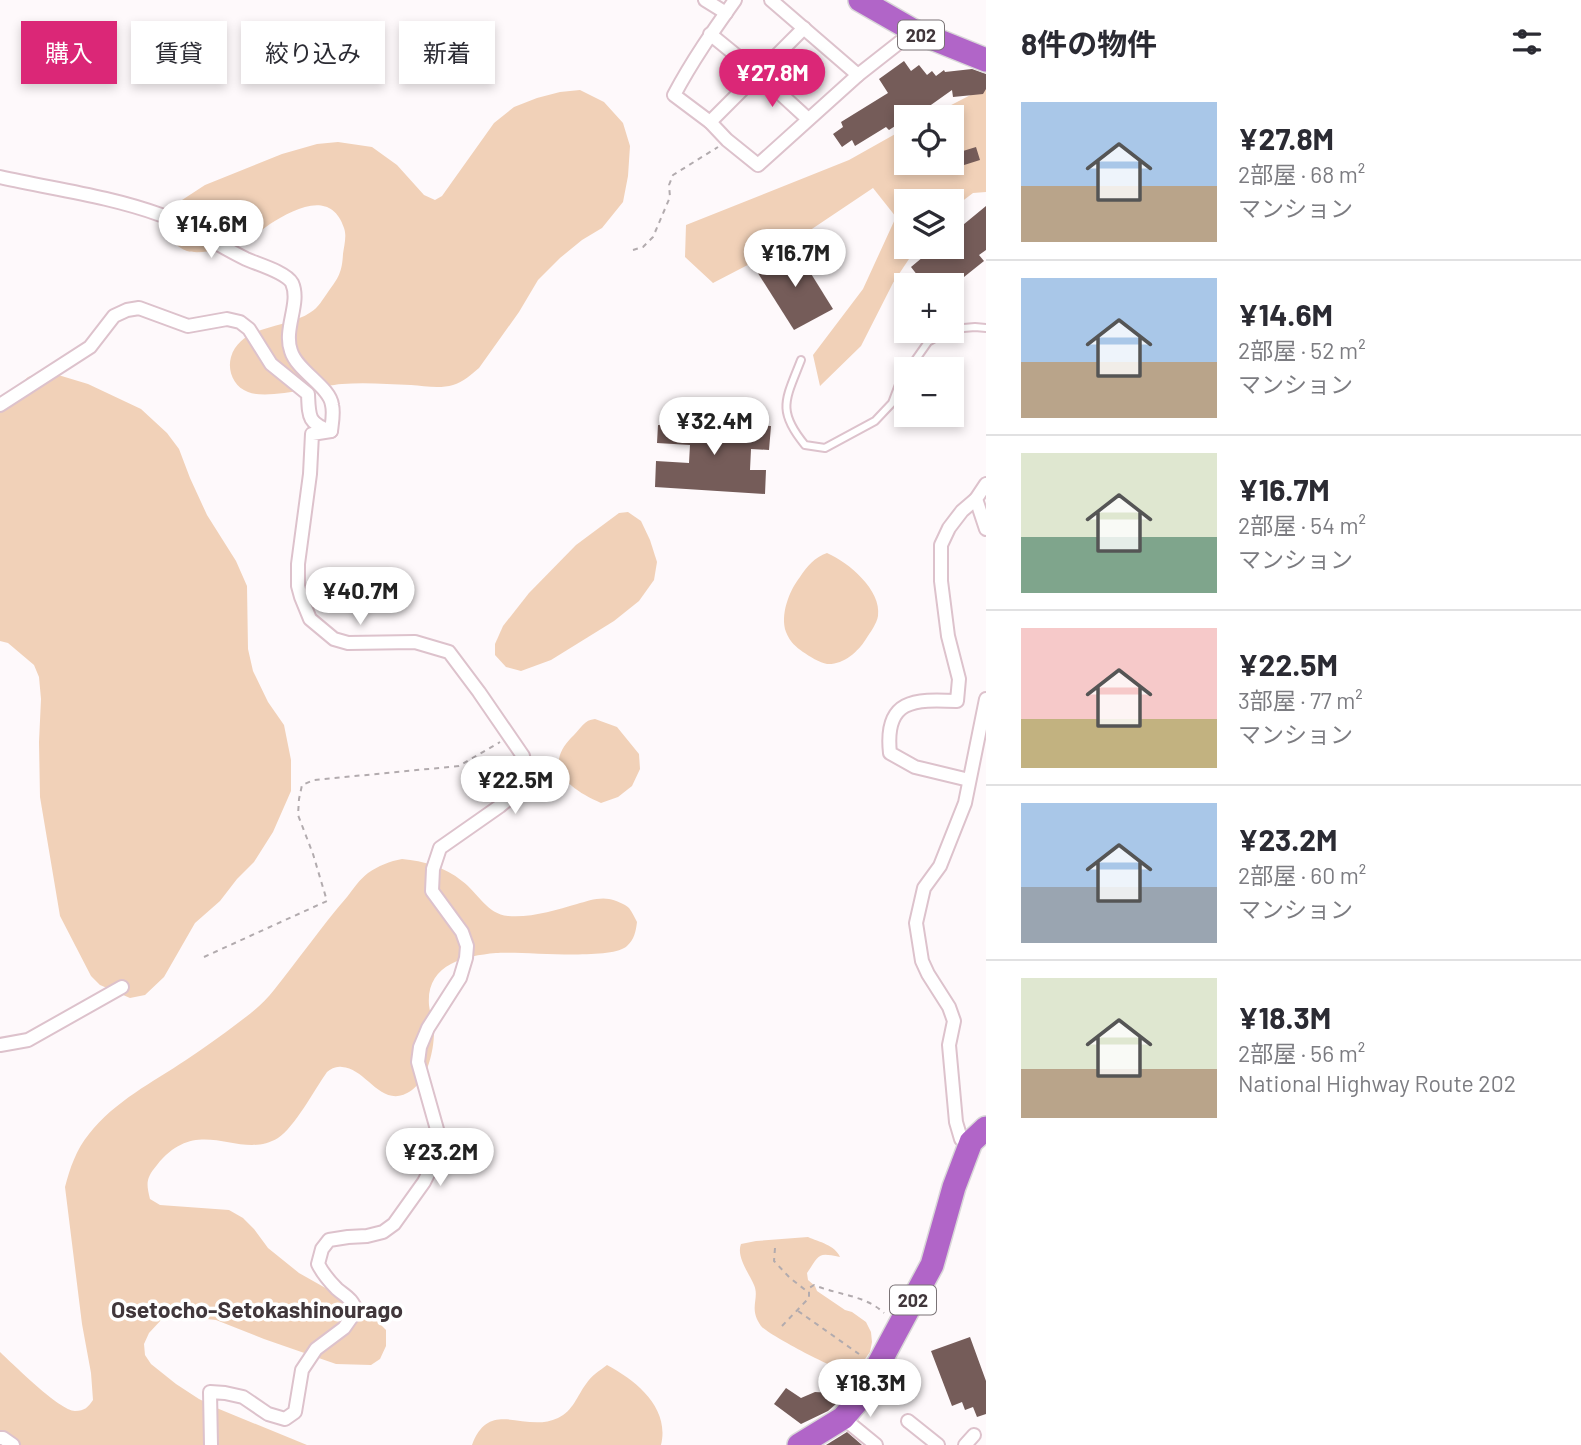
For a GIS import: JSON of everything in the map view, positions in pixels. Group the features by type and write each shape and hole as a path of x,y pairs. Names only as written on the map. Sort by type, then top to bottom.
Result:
{"highway":[{"name":"202","path":"860,0 914,32 986,60"},
{"name":"202","path":"799,1445 843,1419 861,1397 932,1265 954,1187 978,1135"}],"street":[{"path":"705,0 726,13"},
{"path":"735,0 686,71 674,95 710,122 758,165 858,75 914,32"},
{"path":"771,0 858,75"},
{"path":"710,122 804,29"},
{"path":"710,34 808,119"},
{"path":"0,177 162,215 245,258 287,276 293,285 294,301 288,334 290,351 296,363 332,402 331,431"},
{"path":"0,405 90,347 114,316 139,308 188,326 227,320 240,322 249,329 271,364 308,394 309,416 315,425 331,431"},
{"path":"211,1445 210,1392 225,1392 243,1397 268,1414 285,1419 295,1412 302,1370 316,1349 344,1328 356,1311 354,1302 323,1275 318,1264 323,1249 329,1240 368,1236 383,1232 394,1224 424,1182 434,1162 438,1133 418,1062 420,1047 428,1028 460,978 467,946 462,932 432,891 433,869 440,848 529,782 523,755 449,652 415,642 348,643 334,639 310,619 298,586 298,564 310,474 312,434 331,431"},
{"path":"969,780 915,767 890,752 889,740 894,716 901,707 926,699 957,701 959,679 948,636 942,581 942,545 949,528 986,484"},
{"path":"976,499 986,529"},
{"path":"978,1135 961,1139 956,1122 949,1045 954,1021 949,1007 922,961 916,923 924,888 940,866 965,803 986,699"},
{"path":"0,1045 28,1040 122,987"},
{"path":"843,1419 876,1445"},
{"path":"908,1422 938,1445"},
{"path":"0,1438 13,1445"}],"lane":[{"path":"964,328 986,328"},
{"path":"801,360 789,392 786,412 793,431 805,445 825,448 875,421 894,398"}],"path":[{"path":"633,250 643,247 653,236 670,197 669,185 673,175 711,153 727,140"},
{"path":"204,957 327,901 298,816 302,785 314,780 459,765 509,736"},
{"path":"775,1248 774,1261 809,1293"},
{"path":"782,1326 809,1297 809,1288 814,1285 874,1304 887,1320"},
{"path":"798,1310 859,1354"}],"shaded area":[{"path":"986,87 986,192 973,193 964,200 964,189 894,189 894,214 873,188 794,241 713,283 685,257 686,225 849,160 894,135 894,175 964,175 964,105 951,105"},
{"path":"580,90 604,102 623,123 630,146 623,202 602,228 582,240 538,280 479,368 460,382 443,387 350,383 294,392 257,394 243,390 235,382 230,368 231,357 244,338 266,328 290,322 314,310 335,282 341,270 344,228 338,216 330,209 311,206 280,218 244,242 215,250 187,251 175,244 162,225 182,200 205,185 282,154 317,144 338,142 372,147 397,165 424,195 435,200 442,196 494,123 514,107 560,92"},
{"path":"894,221 894,259 909,259 900,273 894,273 894,282 861,346 820,386 813,355 863,289"},
{"path":"45,371 88,384 141,409 167,433 179,449 207,515 236,561 247,586 248,649 253,671 268,702 284,725 291,760 291,791 273,832 254,862 220,901 195,923 164,977 145,995 130,998 100,985 91,976 60,916 40,797 39,677 34,665 8,643 0,641 0,408 7,397 28,377"},
{"path":"628,512 641,521 657,562 654,580 639,601 614,621 551,660 521,671 506,667 495,655 495,644 503,626 529,593 576,545 619,513"},
{"path":"827,553 862,578 875,596 878,606 875,625 863,644 844,660 833,664 821,662 800,650 789,639 784,625 789,596 796,583 812,562"},
{"path":"595,719 617,727 639,754 640,769 632,786 618,797 601,803 569,784 559,767 559,757 564,747 583,724"},
{"path":"402,859 426,863 449,872 468,886 488,907 508,916 543,913 597,899 614,900 632,913 637,922 634,935 627,946 618,951 585,954 496,953 471,957 449,965 434,980 430,991 433,1048 424,1074 412,1090 392,1096 383,1093 351,1069 334,1068 327,1072 297,1117 278,1138 263,1144 249,1145 203,1139 188,1142 173,1150 157,1165 149,1177 148,1185 150,1199 160,1205 229,1210 243,1218 268,1248 299,1273 368,1312 386,1330 386,1346 380,1359 371,1365 336,1364 216,1320 179,1316 162,1319 149,1333 144,1344 145,1355 151,1364 199,1399 307,1445 0,1445 0,1352 37,1386 68,1409 81,1410 88,1407 93,1400 65,1187 74,1159 84,1140 99,1122 122,1102 196,1053 258,1007 362,878 380,866"},
{"path":"808,1237 831,1247 840,1257 820,1256 807,1273 808,1280 817,1291 866,1322 871,1332 870,1352 858,1369 847,1371 817,1359 766,1330 757,1320 754,1285 742,1260 741,1244"},
{"path":"607,1365 629,1379 649,1397 661,1419 661,1445 472,1445 479,1431 488,1423 498,1420 545,1422 558,1418 571,1407 590,1378"}],"building":[{"path":"904,61 911,71 919,65 927,75 932,71 936,76 944,70 972,69 986,74 986,89 983,94 953,97 952,90 931,105 894,105 894,127 889,130 886,127 855,146 852,140 842,147 833,134 843,127 841,122 888,93 879,79"},
{"path":"976,147 980,160 964,165 964,151"},
{"path":"986,206 986,250 979,255 984,261 964,277 964,273 916,273 911,267 921,259 964,259 964,224"},
{"path":"795,248 833,309 794,330 756,270"},
{"path":"670,421 771,426 769,450 751,449 750,470 766,470 765,494 655,487 656,461 689,463 690,445 657,443 658,425 670,426"},
{"path":"970,1337 986,1381 986,1414 977,1417 973,1407 965,1410 962,1402 952,1406 931,1351"},
{"path":"786,1388 801,1398 815,1392 833,1393 837,1403 828,1411 801,1424 774,1404"},
{"path":"847,1432 862,1445 826,1445"}],"district":[{"name":"Osetocho-Setokashinourago","path":"257,1309"}]}
